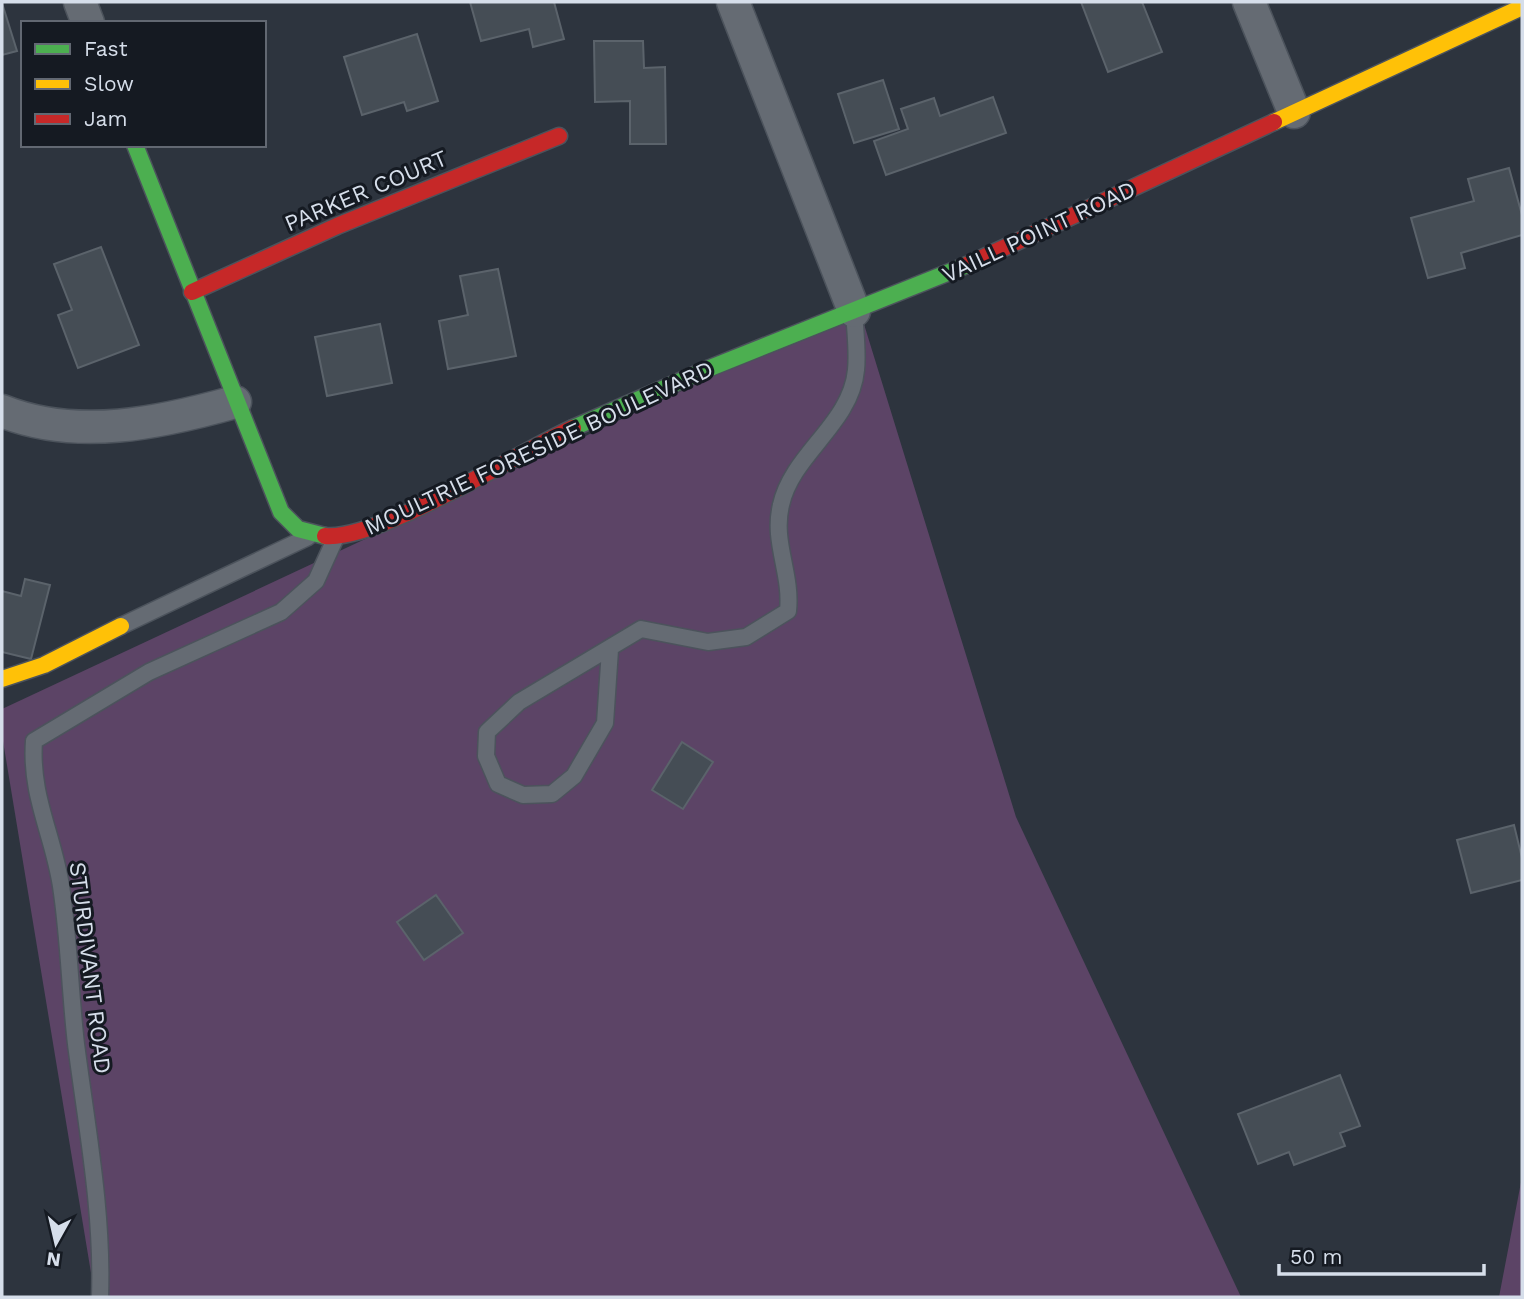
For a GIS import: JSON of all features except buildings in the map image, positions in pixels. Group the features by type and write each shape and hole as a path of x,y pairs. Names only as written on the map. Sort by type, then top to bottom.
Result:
{"street":[{"path":"80,2 87,21"},
{"path":"733,2 854,311"},
{"path":"1249,2 1294,112"},
{"name":"VAILL POINT ROAD","path":"854,311 1041,233 1522,7"},
{"name":"PARKER COURT","path":"192,292 337,226 559,136"},
{"name":"MOULTRIE FORESIDE BOULEVARD","path":"136,147 234,402 281,512 299,529 313,535 336,537 362,530 413,509 561,434 709,368 854,311"},
{"path":"2,411 52,425 88,427 138,424 187,415 234,402"},
{"path":"2,679 44,665 121,626"}],"lane":[{"path":"610,650 605,723 574,776 552,794 523,795 498,784 486,756 487,732 519,702 610,650 641,629 708,642 746,637 788,611 791,587 778,540 780,505 791,476 841,412 856,372 854,311"},
{"path":"121,626 313,535"},
{"name":"STURDIVANT ROAD","path":"100,1297 100,1234 76,1042 61,884 37,800 33,766 34,741 115,691 281,612 316,581 336,537"}],"shaded area":[{"path":"859,308 1016,817 1241,1297 95,1297 2,735 2,709"},
{"path":"1522,1177 1522,1297 1499,1297"}],"traffic: fast":[{"path":"136,147 281,512 298,529 325,536"},
{"path":"573,428 710,368 967,265"}],"traffic: slow":[{"path":"1274,122 1522,7"},
{"path":"2,679 44,665 121,626"}],"traffic: jam":[{"path":"967,265 1274,122"},
{"path":"192,292 337,226 559,136"},
{"path":"325,536 349,534 412,511 573,428"}]}
